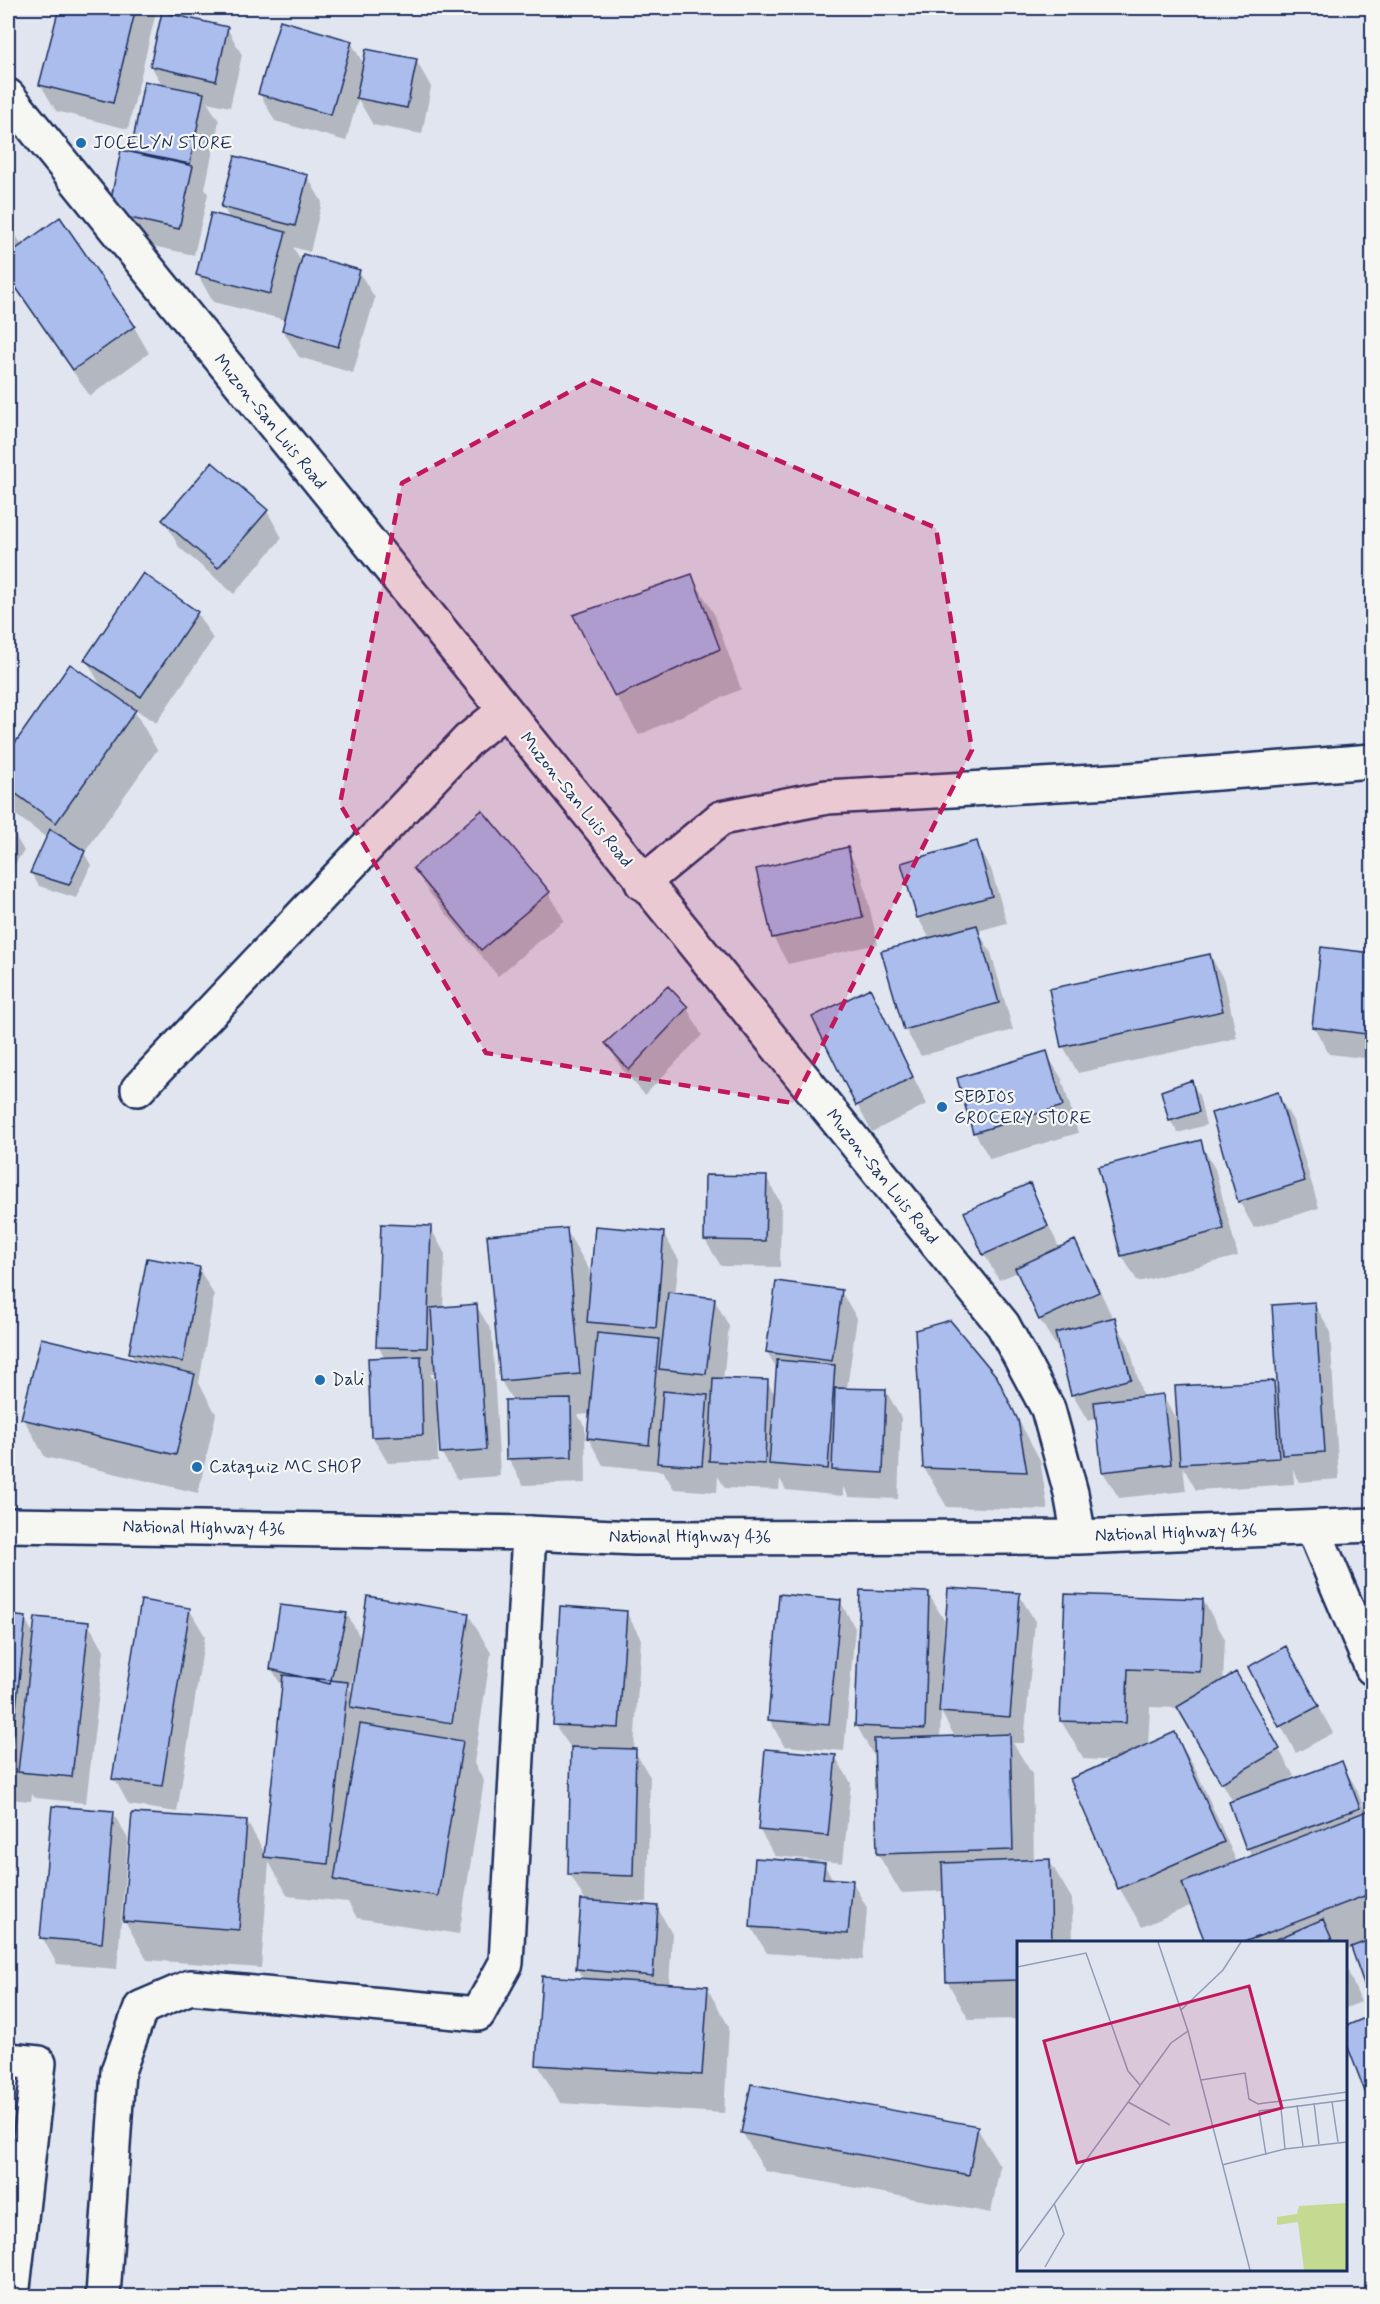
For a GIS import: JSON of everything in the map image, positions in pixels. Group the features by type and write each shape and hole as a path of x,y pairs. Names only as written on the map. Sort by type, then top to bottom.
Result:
{"main road":[{"name":"Muzon-San Luis Road","path":"8,96 642,883 1003,1325 1048,1409 1071,1493 1079,1537"},
{"path":"138,1089 468,740 504,711"},
{"path":"642,883 721,818 827,797 1129,780 1372,760"},
{"name":"National Highway 436","path":"8,1525 529,1533 635,1538 1079,1537 1372,1525"},
{"path":"1313,1528 1372,1668"},
{"path":"103,2296 118,2071 141,2008 190,1987 478,2014 506,1963 529,1533"},
{"path":"8,2060 39,2063 10,2295"}],"highlighted area":[{"path":"591,380 936,528 972,750 793,1103 486,1053 340,804 402,483"}],"building":[{"path":"59,8 136,8 113,103 39,85"},
{"path":"162,12 228,27 216,81 150,66"},
{"path":"280,20 352,41 331,115 258,94"},
{"path":"366,49 417,59 407,108 356,98"},
{"path":"144,81 204,93 190,164 131,152"},
{"path":"121,150 193,166 179,229 108,213"},
{"path":"235,156 308,175 295,226 221,207"},
{"path":"211,213 286,232 270,294 196,275"},
{"path":"60,217 135,326 73,370 8,276 8,255"},
{"path":"303,254 360,270 338,347 282,330"},
{"path":"212,462 268,510 218,568 162,520"},
{"path":"143,573 198,612 141,697 84,660"},
{"path":"692,574 720,649 615,697 573,615"},
{"path":"70,664 136,710 56,823 8,788 8,753"},
{"path":"482,810 550,892 481,950 413,868"},
{"path":"50,829 85,851 69,885 30,873"},
{"path":"977,841 992,896 917,918 901,863"},
{"path":"848,847 863,918 772,938 756,869"},
{"path":"977,925 999,1003 904,1030 881,951"},
{"path":"1321,947 1372,953 1372,978 1366,1034 1312,1027"},
{"path":"1210,954 1223,1011 1061,1047 1049,989"},
{"path":"668,986 688,1007 629,1070 605,1043"},
{"path":"870,988 913,1077 856,1106 812,1017"},
{"path":"1047,1051 1063,1106 973,1133 957,1078"},
{"path":"1192,1080 1199,1112 1169,1121 1161,1091"},
{"path":"1278,1092 1305,1181 1238,1202 1211,1113"},
{"path":"1201,1140 1224,1229 1121,1256 1098,1167"},
{"path":"705,1175 767,1176 765,1241 704,1240"},
{"path":"1030,1183 1048,1226 983,1255 964,1212"},
{"path":"381,1224 431,1226 427,1348 376,1347"},
{"path":"595,1226 664,1232 656,1328 587,1322"},
{"path":"567,1228 580,1374 500,1381 487,1235"},
{"path":"1075,1240 1099,1292 1039,1320 1015,1268"},
{"path":"147,1258 200,1267 183,1362 129,1353"},
{"path":"776,1281 842,1290 832,1361 766,1352"},
{"path":"668,1292 715,1298 706,1374 659,1369"},
{"path":"1315,1302 1325,1452 1282,1455 1272,1305"},
{"path":"477,1304 486,1450 440,1453 431,1308"},
{"path":"1115,1317 1131,1379 1071,1395 1055,1333"},
{"path":"1371,1319 1372,1402 1367,1402"},
{"path":"950,1320 997,1377 1018,1420 1027,1472 923,1468 915,1330"},
{"path":"597,1333 659,1339 649,1445 587,1438"},
{"path":"41,1338 195,1374 176,1455 21,1419"},
{"path":"421,1356 423,1435 371,1437 368,1358"},
{"path":"777,1360 835,1365 828,1469 769,1464"},
{"path":"713,1378 768,1380 765,1464 709,1461"},
{"path":"1274,1381 1279,1458 1180,1464 1175,1386"},
{"path":"835,1388 886,1389 883,1473 832,1470"},
{"path":"663,1391 708,1395 702,1466 657,1463"},
{"path":"1163,1394 1171,1464 1102,1472 1094,1402"},
{"path":"571,1399 572,1457 506,1459 505,1400"},
{"path":"948,1588 1020,1593 1010,1717 939,1712"},
{"path":"860,1590 929,1592 925,1729 855,1726"},
{"path":"779,1594 841,1600 829,1725 768,1720"},
{"path":"1065,1594 1203,1599 1200,1672 1128,1669 1126,1723 1060,1721"},
{"path":"367,1596 469,1613 452,1723 350,1707"},
{"path":"141,1600 190,1608 162,1786 112,1779"},
{"path":"280,1605 347,1613 330,1684 270,1669"},
{"path":"560,1606 627,1611 619,1728 553,1725"},
{"path":"8,1615 26,1617 10,1763 8,1763"},
{"path":"35,1617 89,1622 72,1777 18,1772"},
{"path":"1286,1646 1319,1706 1279,1727 1248,1667"},
{"path":"1236,1672 1280,1749 1221,1783 1177,1707"},
{"path":"283,1675 348,1682 328,1864 264,1857"},
{"path":"360,1724 463,1741 438,1896 334,1880"},
{"path":"1175,1732 1224,1842 1118,1889 1070,1779"},
{"path":"1010,1734 1013,1850 877,1854 874,1739"},
{"path":"571,1747 636,1749 633,1876 568,1874"},
{"path":"765,1749 836,1755 828,1836 758,1830"},
{"path":"1342,1761 1360,1808 1246,1849 1229,1802"},
{"path":"52,1806 114,1811 102,1943 40,1938"},
{"path":"1372,1809 1372,1893 1247,1941 1205,1941 1182,1883"},
{"path":"132,1813 247,1820 239,1930 123,1921"},
{"path":"755,1858 825,1863 823,1878 853,1880 848,1934 750,1927"},
{"path":"1050,1859 1052,1941 1017,1941 1017,1980 946,1982 942,1863"},
{"path":"581,1900 658,1906 653,1976 576,1969"},
{"path":"1323,1919 1333,1941 1272,1941"},
{"path":"1372,1939 1372,1997 1369,1998 1351,1947"},
{"path":"542,1976 708,1986 702,2075 536,2065"},
{"path":"1372,2015 1372,2110 1347,2045 1347,2026"},
{"path":"751,2084 978,2126 969,2175 741,2133"}],"place":[{"name":"JOCELYN STORE","path":"81,143"},
{"name":"SEBIOs GROCERY STORE","path":"942,1107"},
{"name":"Dali","path":"320,1380"},
{"name":"Cataquiz MC SHOP","path":"197,1467"}]}
